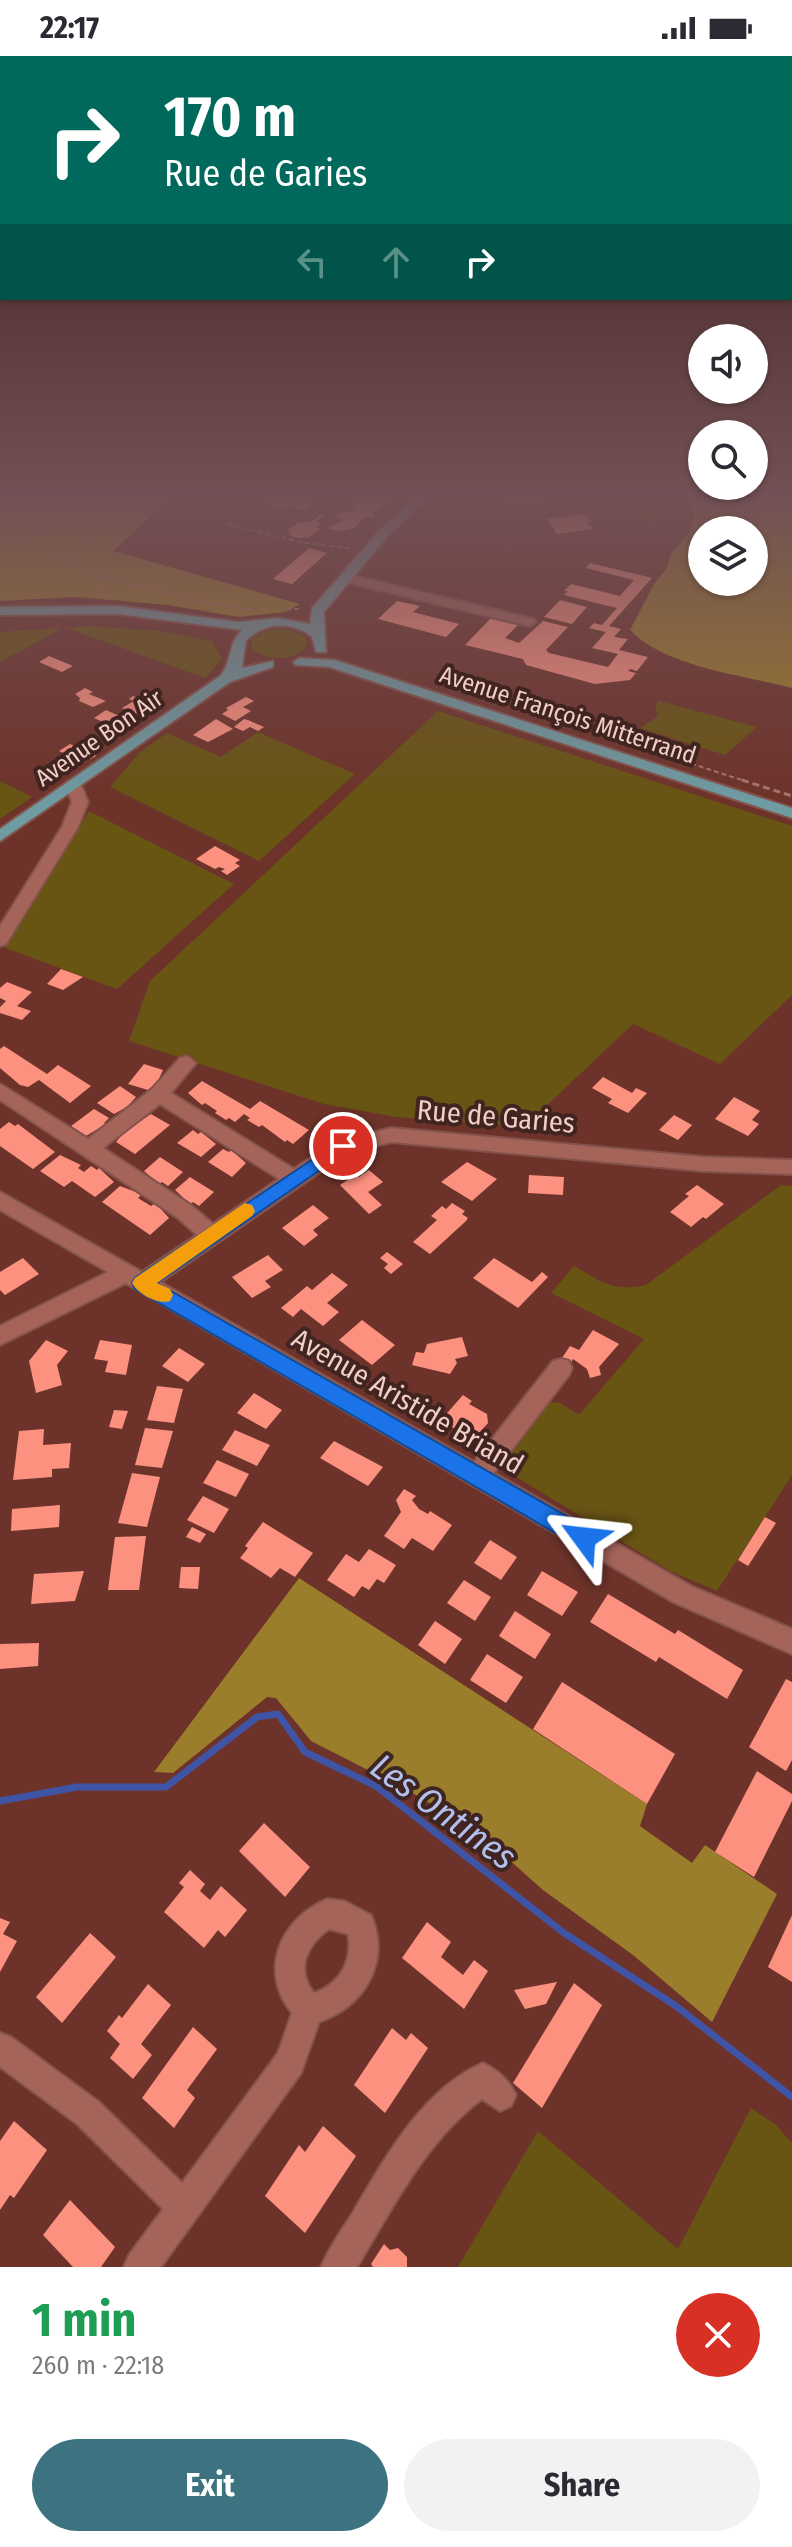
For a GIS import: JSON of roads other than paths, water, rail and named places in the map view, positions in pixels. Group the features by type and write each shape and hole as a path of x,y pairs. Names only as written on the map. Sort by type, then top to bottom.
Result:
{"main road":[{"path":"240,645 250,630 285,616 310,612 328,595"},
{"path":"0,611 118,610 238,626 270,623"},
{"path":"300,662 321,649 310,612"},
{"path":"0,618 76,615 154,620 226,633 252,660 268,664"},
{"path":"285,616 316,632"},
{"name":"Avenue Bon Air","path":"0,836 225,679 236,667 240,645"},
{"name":"Avenue François Mitterrand","path":"321,649 339,658 792,804"},
{"name":"Avenue François Mitterrand","path":"268,664 300,662 341,667 792,813"},
{"name":"Avenue Bon Air","path":"225,679 268,664"}],"street":[{"path":"417,595 529,622"},
{"path":"0,940 70,827 80,802 73,785"},
{"path":"88,1149 159,1094 187,1063"},
{"path":"0,1091 185,1212 211,1235"},
{"path":"159,1094 292,1178"},
{"name":"Rue de Garies","path":"0,1336 133,1278 211,1235 343,1146 392,1135 703,1164 792,1167"},
{"name":"Avenue Aristide Briand","path":"0,1200 682,1594 792,1642"},
{"path":"477,1476 561,1368"},
{"path":"141,2267 290,2062 308,2010"},
{"path":"0,2048 88,2113 184,2207"},
{"path":"338,2267 426,2129 461,2094 483,2079 500,2095"}],"waterway":[{"name":"Les Ontines","path":"0,1801 77,1787 166,1787 257,1717 278,1714 305,1752 376,1786 564,1933 676,2006 792,2097"}]}
